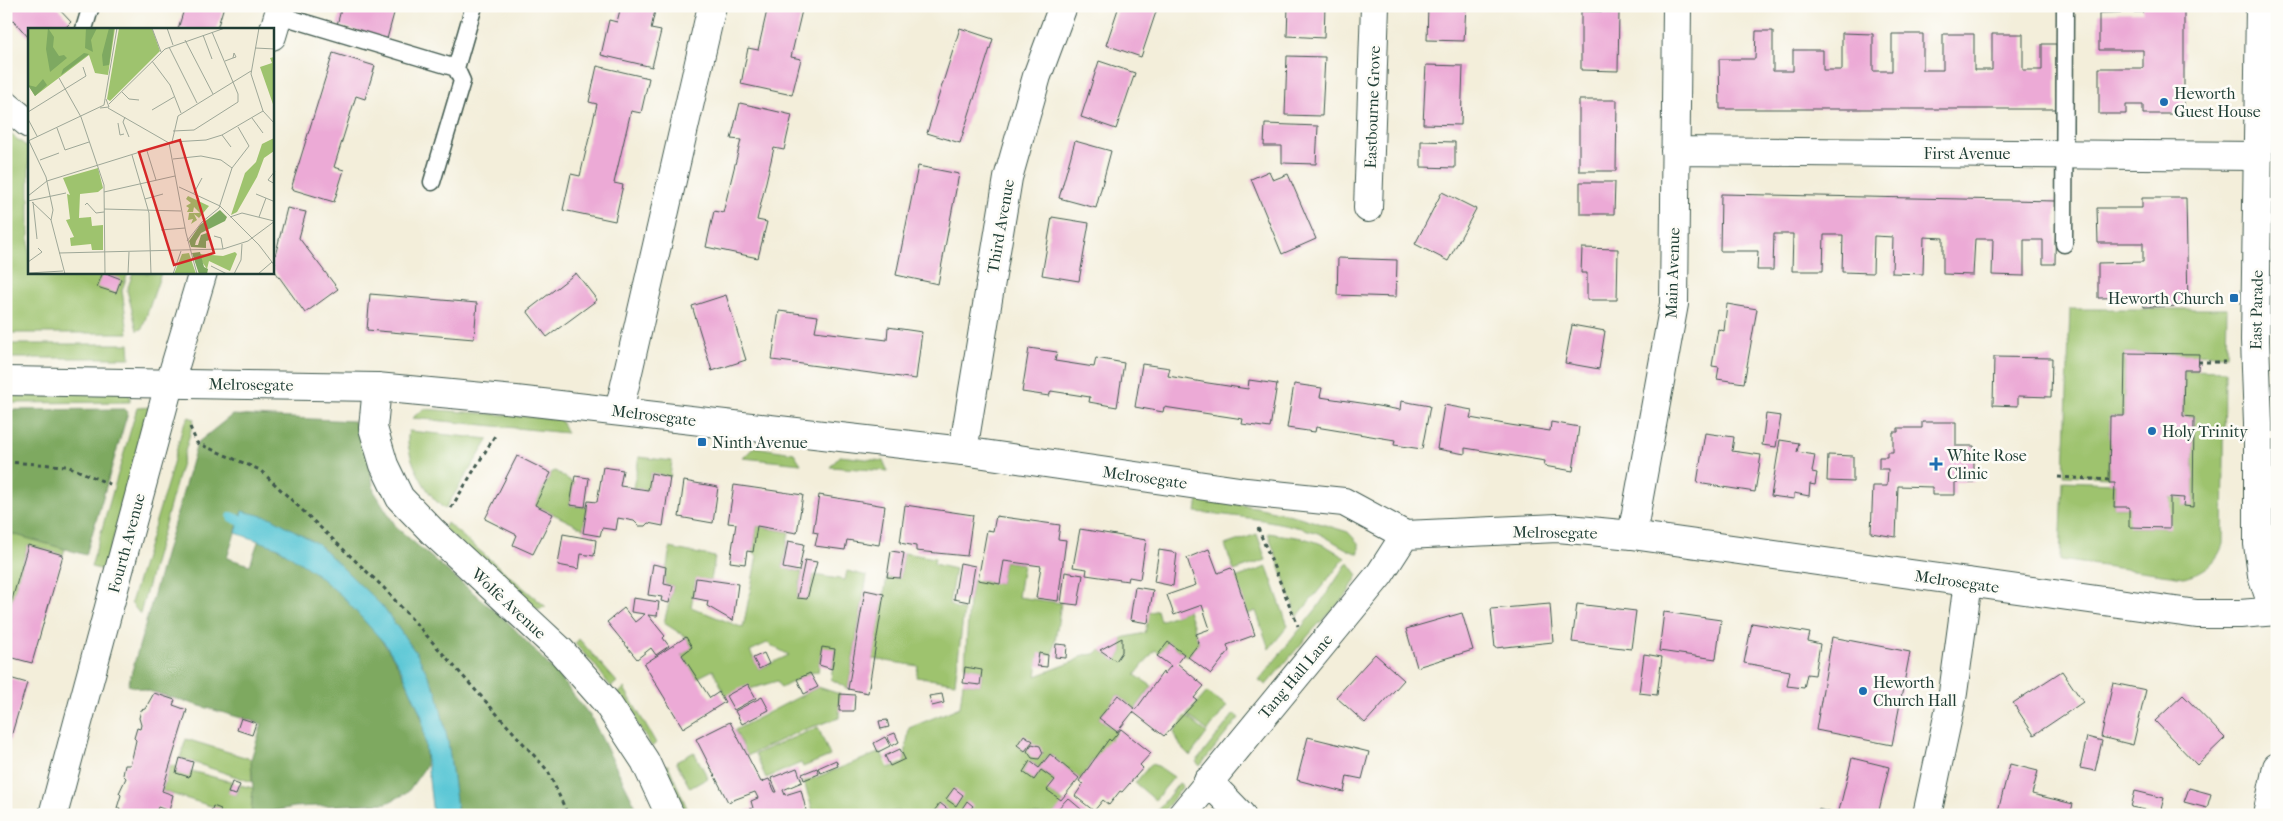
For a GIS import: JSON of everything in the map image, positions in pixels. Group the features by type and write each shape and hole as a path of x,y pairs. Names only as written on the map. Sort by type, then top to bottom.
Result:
{"street":[{"path":"619,411 712,6"},
{"name":"Third Avenue","path":"963,451 1008,178 1036,76 1063,6"},
{"name":"Eastbourne Grove","path":"1368,208 1375,6"},
{"name":"Main Avenue","path":"1632,535 1674,304 1677,6"},
{"name":"East Parade","path":"2260,6 2255,340 2258,424 2258,544 2262,575 2276,613"},
{"path":"6,105 28,123"},
{"name":"First Avenue","path":"1675,151 2258,156"},
{"name":"Fourth Avenue","path":"53,815 170,383 202,274"},
{"name":"Melrosegate","path":"6,381 377,387 619,411 963,451 1246,492 1344,502 1405,535 1558,528 1632,535 2197,614 2276,613"},
{"name":"Wolfe Avenue","path":"377,387 373,428 384,465 400,498 433,532 561,651 607,703 645,761 670,815"},
{"name":"Tang Hall Lane","path":"1182,815 1380,574 1405,535"},
{"path":"1927,815 1953,692 1968,582"},
{"path":"2267,815 2277,767"},
{"path":"1208,781 1241,815"}],"lane":[{"path":"84,28 91,6"},
{"path":"432,182 462,81 456,68 474,6"},
{"path":"2064,244 2065,6"},
{"path":"278,19 456,68"}],"path":[{"path":"189,426 197,443 260,470 384,588 548,771 568,815"},
{"path":"450,509 496,434"},
{"path":"6,462 67,466 111,484 141,491"},
{"path":"2058,478 2109,480"},
{"path":"1258,528 1298,626"},
{"path":"6,810 24,815"}],"green space":[{"path":"6,131 28,147 28,274 128,274 122,290 128,333 6,333"},
{"path":"133,274 161,274 142,329 137,330 127,290"},
{"path":"2070,309 2227,309 2226,355 2125,353 2124,416 2110,416 2109,477 2064,475"},
{"path":"6,344 129,344 130,358 6,358"},
{"path":"2184,370 2225,371 2223,544 2217,557 2203,570 2184,577 2060,560 2063,481 2115,483 2114,507 2129,507 2130,527 2169,528 2170,497 2184,498 2184,506 2193,506 2194,417 2183,416"},
{"path":"130,391 130,402 6,403 6,392"},
{"path":"152,407 104,570 91,567 137,408"},
{"path":"125,409 128,412 86,555 6,532 6,410"},
{"path":"424,409 560,419 567,433 412,418"},
{"path":"232,415 353,421 364,430 374,491 397,528 509,623 558,675 591,717 640,815 458,815 448,742 417,654 382,606 242,511 227,558 250,565 259,539 283,551 306,566 349,602 368,622 385,645 411,692 423,723 426,766 407,793 387,803 295,807 251,815 253,788 251,759 262,724 128,685 197,443"},
{"path":"189,417 194,419 140,614 131,603 183,426"},
{"path":"409,431 489,439 445,509 431,495 418,474 409,450"},
{"path":"754,447 794,453 801,464 743,458"},
{"path":"840,456 883,461 888,471 830,467"},
{"path":"639,457 672,461 670,477 651,473 648,490 633,488"},
{"path":"555,471 574,483 570,505 587,506 584,529 535,505 551,473"},
{"path":"1198,499 1256,507 1296,516 1348,532 1359,544 1359,553 1350,551 1315,532 1286,524 1196,512"},
{"path":"447,523 546,607 537,609 444,529"},
{"path":"757,526 789,532 783,568 802,572 797,598 807,599 814,575 845,580 847,571 867,576 848,689 831,679 835,650 822,648 818,672 810,673 781,688 777,681 726,696 713,670 697,678 682,655 692,647 686,637 664,623 673,586 664,584 670,548 715,557 711,580 696,579 691,607 743,628 757,556 753,552","holes":["767,643 789,655 759,669 750,651"]},
{"path":"6,532 65,549 63,555 28,545 6,620"},
{"path":"1268,533 1317,542 1345,558 1297,617"},
{"path":"1257,534 1266,560 1234,571 1225,545"},
{"path":"904,553 935,558 934,564 955,569 949,604 956,609 964,610 955,683 916,677 918,666 873,659 887,577 900,578"},
{"path":"1004,561 1023,564 1018,597 1061,603 1053,654 1039,654 1036,676 1073,662 1084,655 1095,654 1100,650 1116,661 1122,652 1122,638 1145,633 1149,613 1157,610 1160,621 1188,610 1199,643 1188,657 1168,642 1160,653 1155,650 1135,675 1152,686 1135,709 1118,695 1099,718 1117,732 1089,765 1080,779 1050,754 1039,768 1030,761 1023,772 1034,780 1041,770 1055,780 1048,790 1064,803 1052,815 955,815 940,804 931,815 898,815 898,811 881,815 814,814 804,782 881,752 888,768 904,763 909,728 960,707 963,683 980,685 982,670 965,667 969,602 973,580 1000,584"},
{"path":"1348,562 1358,575 1346,596 1314,629 1266,685 1259,680 1317,608"},
{"path":"1267,567 1288,626 1269,649 1256,611 1248,614 1235,578"},
{"path":"579,639 617,682 611,687 594,664 575,644"},
{"path":"818,687 840,694 839,718 800,731 747,756 735,730"},
{"path":"624,688 656,743 652,747 618,694"},
{"path":"1207,692 1227,706 1208,731 1187,715"},
{"path":"1234,714 1239,718 1200,766 1196,762"},
{"path":"1186,716 1207,733 1190,756 1181,747 1174,732"},
{"path":"818,727 830,756 803,767 801,763 766,778 755,754"},
{"path":"186,739 251,759 252,782 180,758"},
{"path":"694,752 708,778 690,788 676,762"},
{"path":"1151,764 1158,766 1174,777 1155,800 1135,783"},
{"path":"170,765 177,767 176,773 189,776 191,771 232,782 228,792 236,795 240,785 253,788 251,815 240,815 162,791"},
{"path":"668,765 690,815 685,815 663,766"},
{"path":"1179,783 1183,786 1161,815 1154,815"}],"water":[{"path":"242,511 272,518 318,544 382,606 417,654 437,693 448,742 458,815 433,815 422,717 402,671 386,645 342,596 315,573 279,548 236,533"}],"building":[{"path":"6,6 56,6 71,22 65,28 28,28 28,37 6,12"},
{"path":"185,6 224,6 217,28 178,28"},
{"path":"342,6 396,6 387,39 337,25"},
{"path":"621,6 656,6 651,29 661,31 652,67 601,55 609,20 617,22"},
{"path":"768,6 803,6 791,57 801,59 792,95 741,84 748,48 758,50"},
{"path":"1119,6 1158,6 1141,57 1106,45"},
{"path":"1288,6 1325,6 1324,38 1287,36"},
{"path":"1428,6 1466,6 1464,41 1427,40"},
{"path":"2143,6 2184,6 2184,114 2143,114 2143,105 2126,105 2126,114 2099,114 2099,68 2143,68 2143,50 2099,50 2099,13 2143,12"},
{"path":"1581,11 1619,12 1618,71 1581,70"},
{"path":"960,28 993,39 960,143 927,133"},
{"path":"1756,31 1773,31 1773,71 1793,71 1793,50 1823,50 1823,70 1842,70 1842,33 1873,34 1873,71 1892,71 1892,34 1923,34 1923,70 1943,70 1943,34 1974,34 1974,70 1992,70 1992,34 2023,34 2023,70 2042,70 2042,44 2056,44 2056,109 1720,109 1719,59 1755,59"},
{"path":"333,53 375,66 365,99 356,96 334,167 344,170 334,202 291,189"},
{"path":"1287,56 1325,57 1322,116 1285,115"},
{"path":"1099,61 1135,73 1116,129 1081,117"},
{"path":"1426,65 1463,66 1461,125 1423,124"},
{"path":"597,66 649,78 641,113 631,111 614,183 623,185 615,221 563,210 571,174 580,176 597,104 589,102"},
{"path":"1579,100 1617,100 1616,171 1579,171"},
{"path":"740,103 792,115 784,150 774,148 757,220 767,222 758,258 706,247 714,211 723,213 741,140 731,139"},
{"path":"1265,124 1318,126 1316,164 1282,163 1282,146 1264,146"},
{"path":"1075,141 1111,151 1096,208 1059,198"},
{"path":"1421,141 1455,142 1455,168 1421,167"},
{"path":"918,166 959,174 938,284 896,275"},
{"path":"1269,171 1273,180 1288,174 1316,239 1282,254 1251,179"},
{"path":"1580,182 1615,182 1614,214 1580,214"},
{"path":"1442,192 1476,209 1448,261 1415,244"},
{"path":"1721,194 2056,201 2055,264 2043,264 2043,240 2024,240 2024,276 1992,275 1993,239 1975,239 1973,275 1943,274 1943,238 1924,237 1923,274 1892,273 1893,237 1874,236 1873,273 1842,272 1843,235 1824,235 1823,271 1792,271 1793,234 1774,234 1773,270 1757,270 1758,251 1720,251"},
{"path":"2142,198 2186,198 2188,306 2144,307 2143,297 2098,298 2098,263 2143,262 2143,243 2098,243 2097,208 2142,208"},
{"path":"287,208 306,212 299,238 338,289 305,313 274,270 275,256"},
{"path":"1052,217 1089,223 1079,281 1042,275"},
{"path":"1582,248 1618,249 1617,300 1587,300 1587,273 1581,273"},
{"path":"1338,258 1397,260 1396,297 1337,295"},
{"path":"576,273 597,300 547,337 527,311"},
{"path":"102,274 108,274 121,279 116,293 97,287"},
{"path":"370,294 477,303 474,339 367,330"},
{"path":"726,295 746,360 712,371 692,306"},
{"path":"1727,304 1757,309 1744,383 1717,379 1719,367 1712,366 1718,329 1724,331"},
{"path":"779,311 818,316 815,331 887,340 888,327 922,332 916,379 772,360"},
{"path":"1572,325 1605,331 1599,369 1565,363"},
{"path":"1029,348 1057,352 1055,361 1094,367 1096,358 1124,363 1117,407 1089,402 1090,397 1051,391 1049,396 1022,392"},
{"name":"Holy Trinity","path":"2125,353 2199,354 2198,370 2184,370 2183,416 2194,417 2193,507 2183,506 2184,498 2170,497 2170,528 2129,527 2129,507 2114,507 2115,483 2109,483 2110,416 2124,416"},
{"path":"1994,357 2052,358 2051,397 2018,396 2018,406 1993,405"},
{"path":"1142,364 1170,368 1168,376 1248,389 1249,380 1277,384 1270,428 1242,424 1243,419 1164,407 1163,412 1135,407"},
{"path":"1294,384 1322,388 1320,397 1400,410 1401,401 1430,406 1422,449 1394,445 1395,440 1316,427 1315,432 1287,428"},
{"path":"1444,405 1472,410 1470,418 1510,425 1550,431 1551,422 1579,427 1573,471 1544,466 1545,461 1465,448 1465,454 1437,449"},
{"path":"1766,414 1781,416 1776,447 1762,445"},
{"path":"1922,422 1956,422 1956,446 1974,446 1974,482 1955,482 1955,495 1932,495 1932,487 1898,486 1896,537 1871,533 1873,486 1887,486 1888,469 1879,469 1879,457 1887,457 1887,452 1893,452 1893,432 1898,432 1898,428 1922,428"},
{"path":"1705,433 1734,437 1732,451 1761,455 1755,492 1697,483"},
{"path":"1780,440 1799,443 1797,452 1815,455 1812,472 1817,473 1815,485 1810,484 1809,496 1794,493 1794,499 1771,496"},
{"path":"1828,455 1853,456 1853,482 1827,481"},
{"path":"517,456 551,473 535,505 553,514 533,554 513,545 517,535 485,519"},
{"path":"603,467 623,470 620,486 648,490 651,473 670,477 663,526 648,523 645,526 639,526 634,521 618,518 616,530 602,528 600,536 583,533 588,501 597,502"},
{"path":"575,476 589,478 585,507 570,505"},
{"path":"684,481 718,487 713,523 679,517"},
{"path":"734,485 803,495 797,533 757,526 753,552 747,551 745,564 730,562 736,524 728,523"},
{"path":"819,495 885,506 879,545 847,540 845,550 815,546 818,533 813,532"},
{"path":"905,505 973,515 967,556 916,551 916,546 900,543"},
{"path":"996,516 1060,525 1058,539 1066,540 1058,601 1036,598 1041,566 1004,561 1000,584 978,580 987,530 993,531"},
{"path":"1080,529 1146,540 1140,579 1129,577 1128,581 1086,575 1087,569 1073,567"},
{"path":"563,534 596,540 594,556 581,554 579,569 558,565"},
{"path":"788,541 804,544 799,571 783,568"},
{"path":"28,545 63,555 32,663 6,656 6,620"},
{"path":"1209,549 1218,573 1231,568 1234,571 1255,635 1227,645 1229,651 1211,674 1188,657 1199,643 1196,634 1210,629 1202,605 1174,615 1167,595 1196,585 1187,558"},
{"path":"1159,550 1177,553 1173,586 1154,582"},
{"path":"891,551 904,553 900,578 887,577"},
{"path":"805,560 817,562 807,599 797,598"},
{"path":"960,563 975,566 969,602 954,599"},
{"path":"653,564 666,567 664,584 673,586 669,603 661,601 662,597 648,595"},
{"path":"1065,572 1083,575 1078,605 1061,603"},
{"path":"696,578 738,584 733,621 707,606 708,601 693,598"},
{"path":"1135,587 1153,590 1148,623 1130,620"},
{"path":"865,590 884,594 868,693 848,689"},
{"path":"633,598 659,602 657,616 648,615 665,636 663,638 669,646 656,655 651,648 637,659 607,622 624,608 635,622 645,614 631,612"},
{"path":"1550,604 1553,642 1495,648 1491,609"},
{"path":"1577,604 1636,611 1631,649 1572,642"},
{"path":"1664,612 1721,620 1716,659 1659,651"},
{"path":"1462,613 1473,650 1417,667 1406,629"},
{"path":"1752,623 1810,633 1808,641 1820,644 1815,675 1807,674 1804,688 1787,686 1790,671 1744,663"},
{"path":"686,637 692,647 682,655 710,698 719,692 725,702 683,728 644,664"},
{"name":"Heworth Church Hall","path":"1832,637 1910,652 1892,745 1816,730"},
{"path":"1122,638 1122,652 1116,661 1100,650"},
{"path":"1168,642 1184,654 1177,663 1204,686 1194,698 1197,700 1164,736 1133,712 1117,732 1099,718 1118,695 1135,709 1137,708 1163,672 1164,674 1171,666 1157,656"},
{"path":"1056,644 1067,645 1066,658 1055,657"},
{"path":"822,647 835,649 832,669 819,665"},
{"path":"764,653 769,664 759,669 753,658"},
{"path":"1039,653 1048,655 1047,667 1037,666"},
{"path":"1375,654 1404,680 1365,723 1336,697"},
{"path":"1644,654 1662,657 1657,695 1639,693"},
{"path":"965,667 982,670 980,685 963,683"},
{"path":"2062,671 2083,702 2034,735 2013,703"},
{"path":"810,673 818,687 804,694 797,679"},
{"path":"6,677 27,683 7,750 6,750"},
{"path":"2113,683 2146,690 2133,745 2101,737"},
{"path":"748,684 756,698 734,710 726,696"},
{"path":"154,693 175,700 173,705 187,710 162,791 173,795 169,811 158,807 155,815 118,815 120,808 117,808 121,795 119,793 126,778 123,775 125,765 130,765 136,740 134,738 137,728 140,729 141,725 139,718 141,710 145,709"},
{"path":"840,694 855,695 854,711 839,711"},
{"path":"942,694 944,703 932,706 929,696"},
{"path":"2183,695 2225,738 2197,765 2155,721"},
{"path":"762,697 769,710 742,724 735,711"},
{"path":"241,718 256,723 252,735 237,730"},
{"path":"887,720 889,727 881,729 879,721"},
{"path":"730,722 761,782 769,779 775,792 777,792 771,778 797,768 802,782 783,790 785,795 801,790 806,810 797,815 734,815 753,808 751,801 758,798 755,792 728,802 696,739"},
{"path":"1121,729 1151,753 1140,765 1143,768 1122,792 1120,791 1109,805 1103,800 1094,811 1075,796 1083,784 1079,781 1109,739 1111,741"},
{"path":"895,733 899,742 892,746 887,736"},
{"path":"1024,735 1033,741 1025,751 1017,745"},
{"path":"885,737 890,746 878,752 874,743"},
{"path":"1308,737 1369,752 1362,779 1347,776 1344,792 1297,780"},
{"path":"2087,737 2102,741 2095,771 2080,768"},
{"path":"1032,744 1040,746 1043,753 1039,759 1032,758 1027,751"},
{"path":"900,749 905,759 890,766 885,756"},
{"path":"1050,754 1079,778 1061,800 1047,790 1055,780 1041,770 1034,780 1023,772 1030,761 1039,768"},
{"path":"180,758 193,762 189,777 176,773"},
{"path":"1852,758 1889,767 1878,815 1838,815"},
{"path":"836,760 838,766 821,773 818,768"},
{"path":"2010,764 2038,771 2032,794 2073,804 2070,815 1997,815"},
{"path":"817,768 819,774 804,780 802,774"},
{"path":"232,782 240,785 236,795 228,793"},
{"path":"954,788 963,795 956,806 946,799"},
{"path":"2189,788 2211,794 2207,808 2184,802"},
{"path":"2135,791 2164,798 2160,813 2131,807"},
{"path":"1068,798 1088,815 1052,815"},
{"path":"967,801 973,806 967,814 961,810"},
{"path":"940,803 955,815 931,815"},
{"path":"213,806 221,809 219,815 210,815"},
{"path":"1818,809 1837,814 1837,815 1816,815"}],"waterway":[{"path":"232,517 250,525"}],"place":[{"name":"Heworth Guest House","path":"2164,102"},
{"name":"Heworth Church","path":"2234,298"},
{"name":"Holy Trinity","path":"2152,431"},
{"name":"Ninth Avenue","path":"702,442"},
{"name":"White Rose Clinic","path":"1936,464"},
{"name":"Heworth Church Hall","path":"1863,691"}]}
